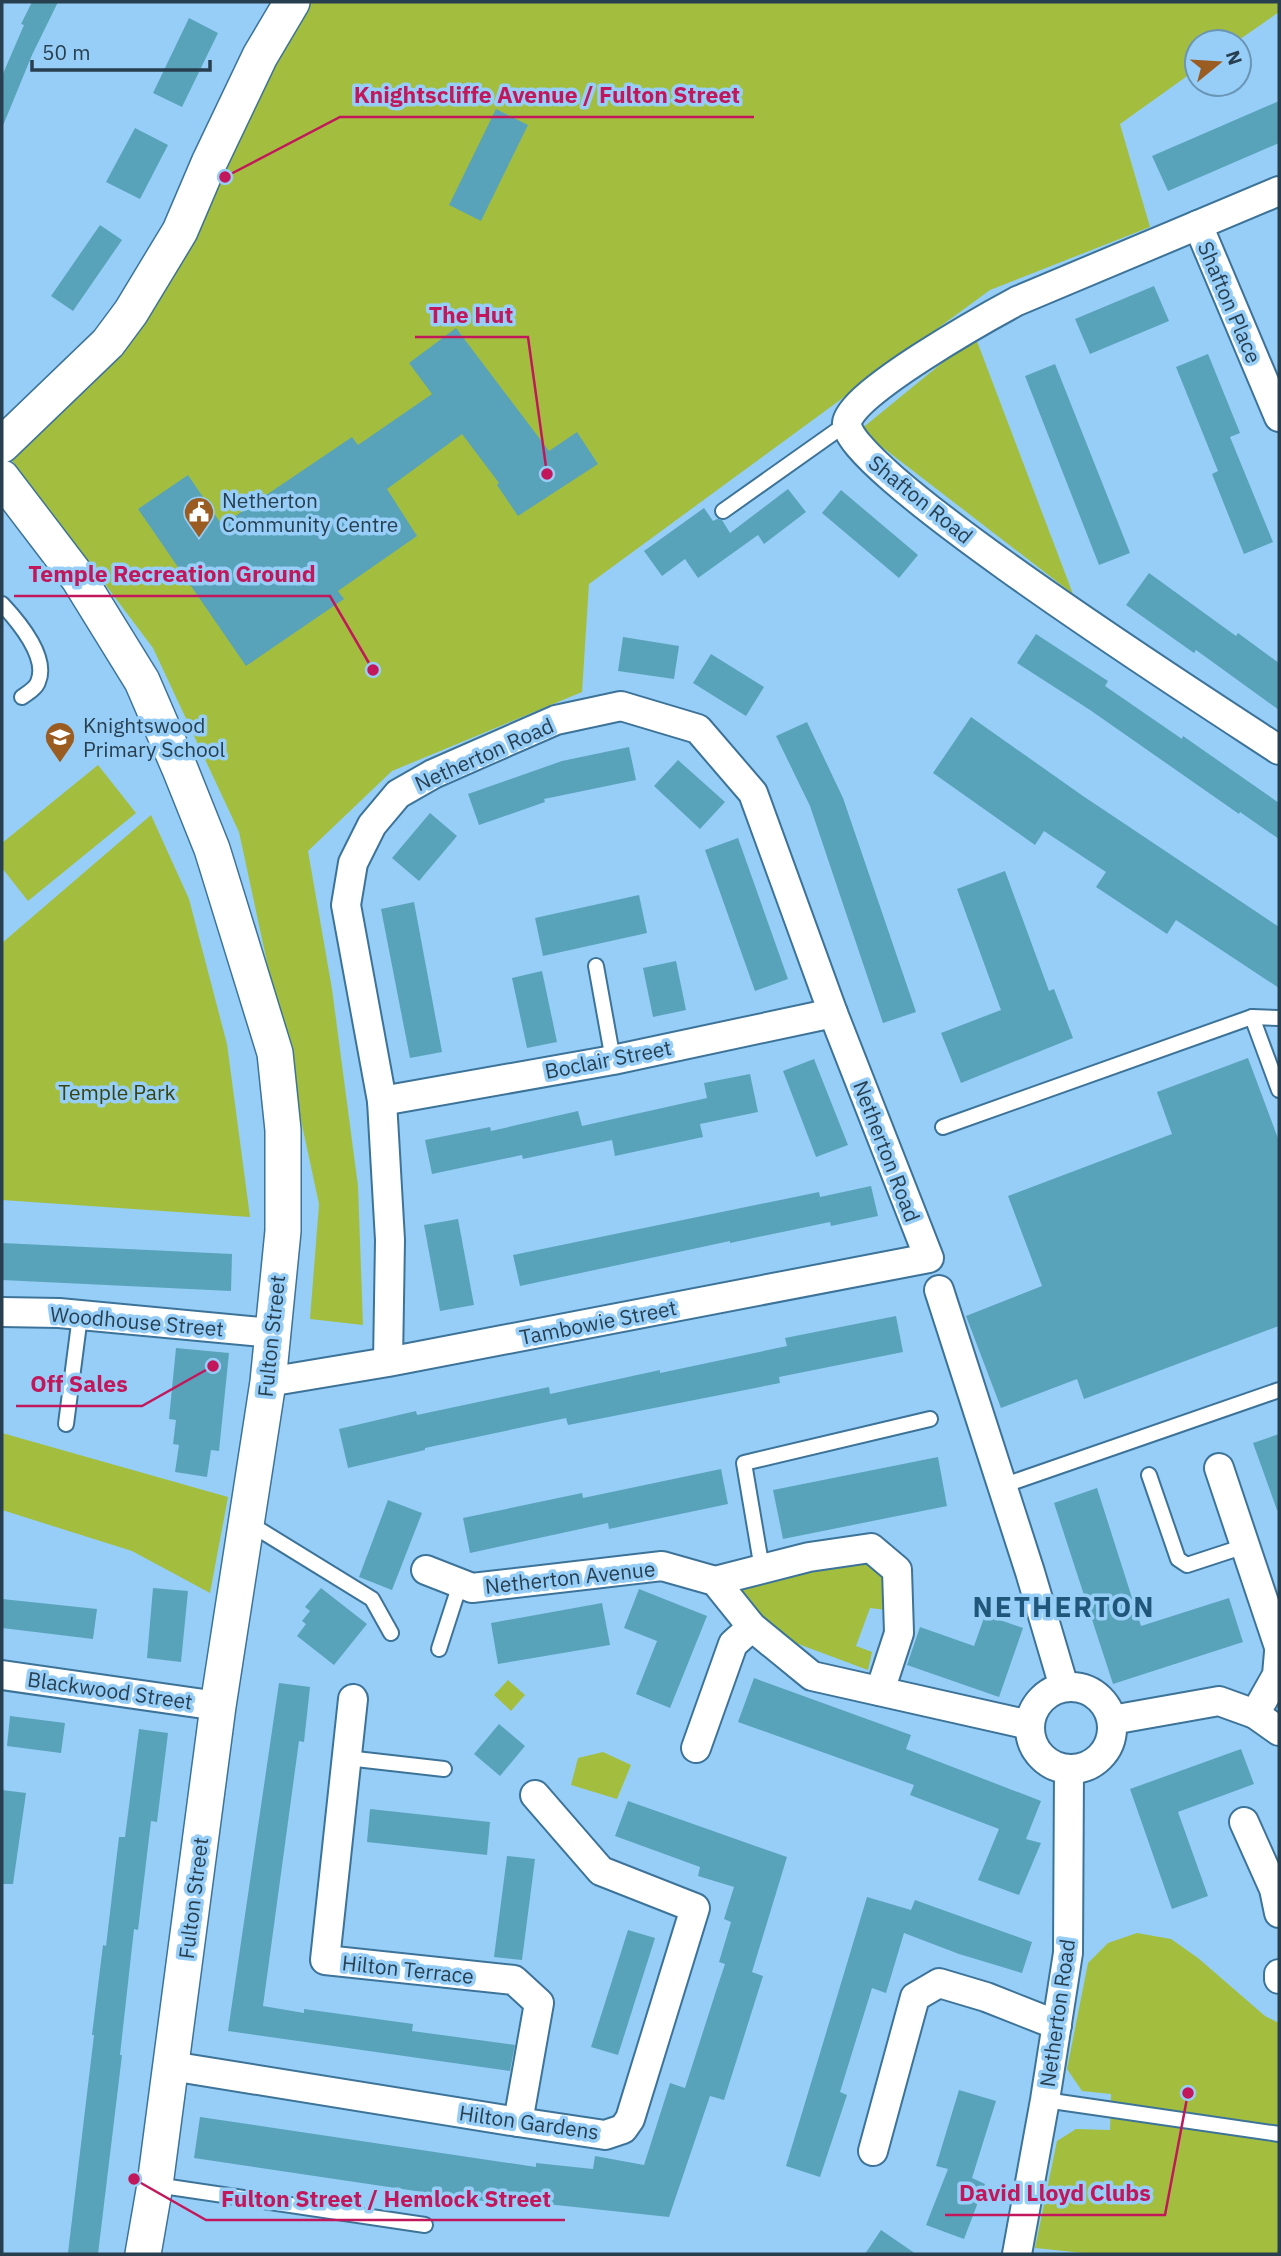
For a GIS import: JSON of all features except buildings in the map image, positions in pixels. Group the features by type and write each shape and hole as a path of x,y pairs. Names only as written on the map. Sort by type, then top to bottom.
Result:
{"street":[{"path":"2,445 108,343 131,312 180,231 260,56 292,2"},
{"path":"846,424 851,411 877,389 980,320 1017,301 1279,191"},
{"name":"Shafton Place","path":"1198,225 1279,417"},
{"name":"Shafton Road","path":"846,424 859,448 892,480 957,530 1098,630 1279,750"},
{"name":"Fulton Street","path":"2,478 79,579 135,670 180,769 212,849 275,1053 283,1130 283,1231 268,1382 218,1706 155,2185 143,2254"},
{"name":"Netherton Road","path":"388,1362 390,1240 382,1101 346,905 353,863 372,825 398,794 433,775 556,720 621,706 698,729 753,793 833,1013 929,1258"},
{"name":"Boclair Street","path":"382,1101 613,1060 833,1013"},
{"name":"Tambowie Street","path":"268,1382 388,1362 929,1258"},
{"path":"939,1290 1064,1687"},
{"name":"Woodhouse Street","path":"2,1312 59,1313 272,1333"},
{"path":"1219,1468 1279,1650 1277,1675 1255,1714"},
{"path":"880,1691 899,1633 897,1570 871,1548 809,1557 715,1581 752,1628 812,1675 880,1691 1030,1725"},
{"name":"Netherton Avenue","path":"426,1570 471,1588 662,1566 715,1581"},
{"path":"696,1748 733,1644 752,1628"},
{"name":"Blackwood Street","path":"2,1675 218,1706"},
{"path":"1075,1686 1097,1696 1106,1704 1112,1720 1108,1747 1099,1759 1084,1767 1069,1769 1056,1766 1037,1751 1033,1742 1030,1725 1037,1705 1049,1693 1064,1687 1075,1686"},
{"name":"Hilton Terrace","path":"353,1699 325,1960 514,1980 539,2003 517,2122"},
{"path":"1112,1720 1219,1701 1255,1714 1279,1731"},
{"name":"Netherton Road","path":"1017,2254 1068,1953 1069,1769"},
{"name":"Hilton Gardens","path":"171,2066 517,2122 605,2134 623,2129 630,2119 695,1908 601,1871 535,1795"},
{"path":"1244,1822 1278,1896"},
{"path":"873,2151 915,1997 939,1983 986,1997 1056,2025"}],"lane":[{"path":"723,510 846,424"},
{"path":"2,604 25,632 37,654 41,670 38,684 22,697"},
{"path":"596,966 613,1060"},
{"path":"1252,1017 1279,1090"},
{"path":"943,1127 1252,1017 1279,1018"},
{"path":"66,1424 80,1316"},
{"path":"1002,1486 1279,1390"},
{"path":"762,1569 744,1463 930,1419"},
{"path":"1149,1475 1178,1559 1187,1565 1245,1546"},
{"path":"246,1522 372,1599 391,1633"},
{"path":"439,1649 460,1584"},
{"path":"347,1758 444,1769"},
{"path":"1045,2100 1279,2134"},
{"path":"155,2185 425,2225"}],"green space":[{"path":"306,2 1279,2 1279,12 1253,30 1253,28 1183,28 1183,79 1120,124 1150,227 990,290 589,584 582,692 392,771 308,851 332,989 358,1186 363,1325 310,1319 319,1204 239,832 153,648 10,458 141,326"},
{"path":"975,336 1073,594 860,430"},
{"path":"98,765 136,813 28,901 2,868 2,843"},
{"name":"Temple Park","path":"151,815 189,899 227,1044 250,1217 2,1200 2,943"},
{"path":"2,1433 228,1497 210,1593 132,1551 2,1510"},
{"path":"868,1560 888,1582 886,1610 870,1608 856,1646 872,1652 868,1670 766,1632 741,1590 762,1579"},
{"path":"508,1680 525,1695 511,1711 494,1695"},
{"path":"603,1752 631,1765 617,1799 571,1785 578,1758"},
{"path":"1137,1933 1171,1939 1198,1958 1265,2016 1279,2023 1279,2254 1093,2254 1035,2248 1057,2141 1076,2129 1110,2130 1111,2094 1082,2091 1067,2069 1088,1963 1108,1943"}],"place":[{"name":"Knightscliffe Avenue / Fulton Street","path":"225,177"},
{"name":"The Hut","path":"547,474"},
{"name":"Netherton Community Centre","path":"199,539"},
{"name":"Temple Recreation Ground","path":"373,670"},
{"name":"Knightswood Primary School","path":"60,764"},
{"name":"Off Sales","path":"213,1366"},
{"name":"David Lloyd Clubs","path":"1188,2093"},
{"name":"Fulton Street / Hemlock Street","path":"134,2179"}],"district":[{"name":"NETHERTON","path":"1064,1606"}]}
